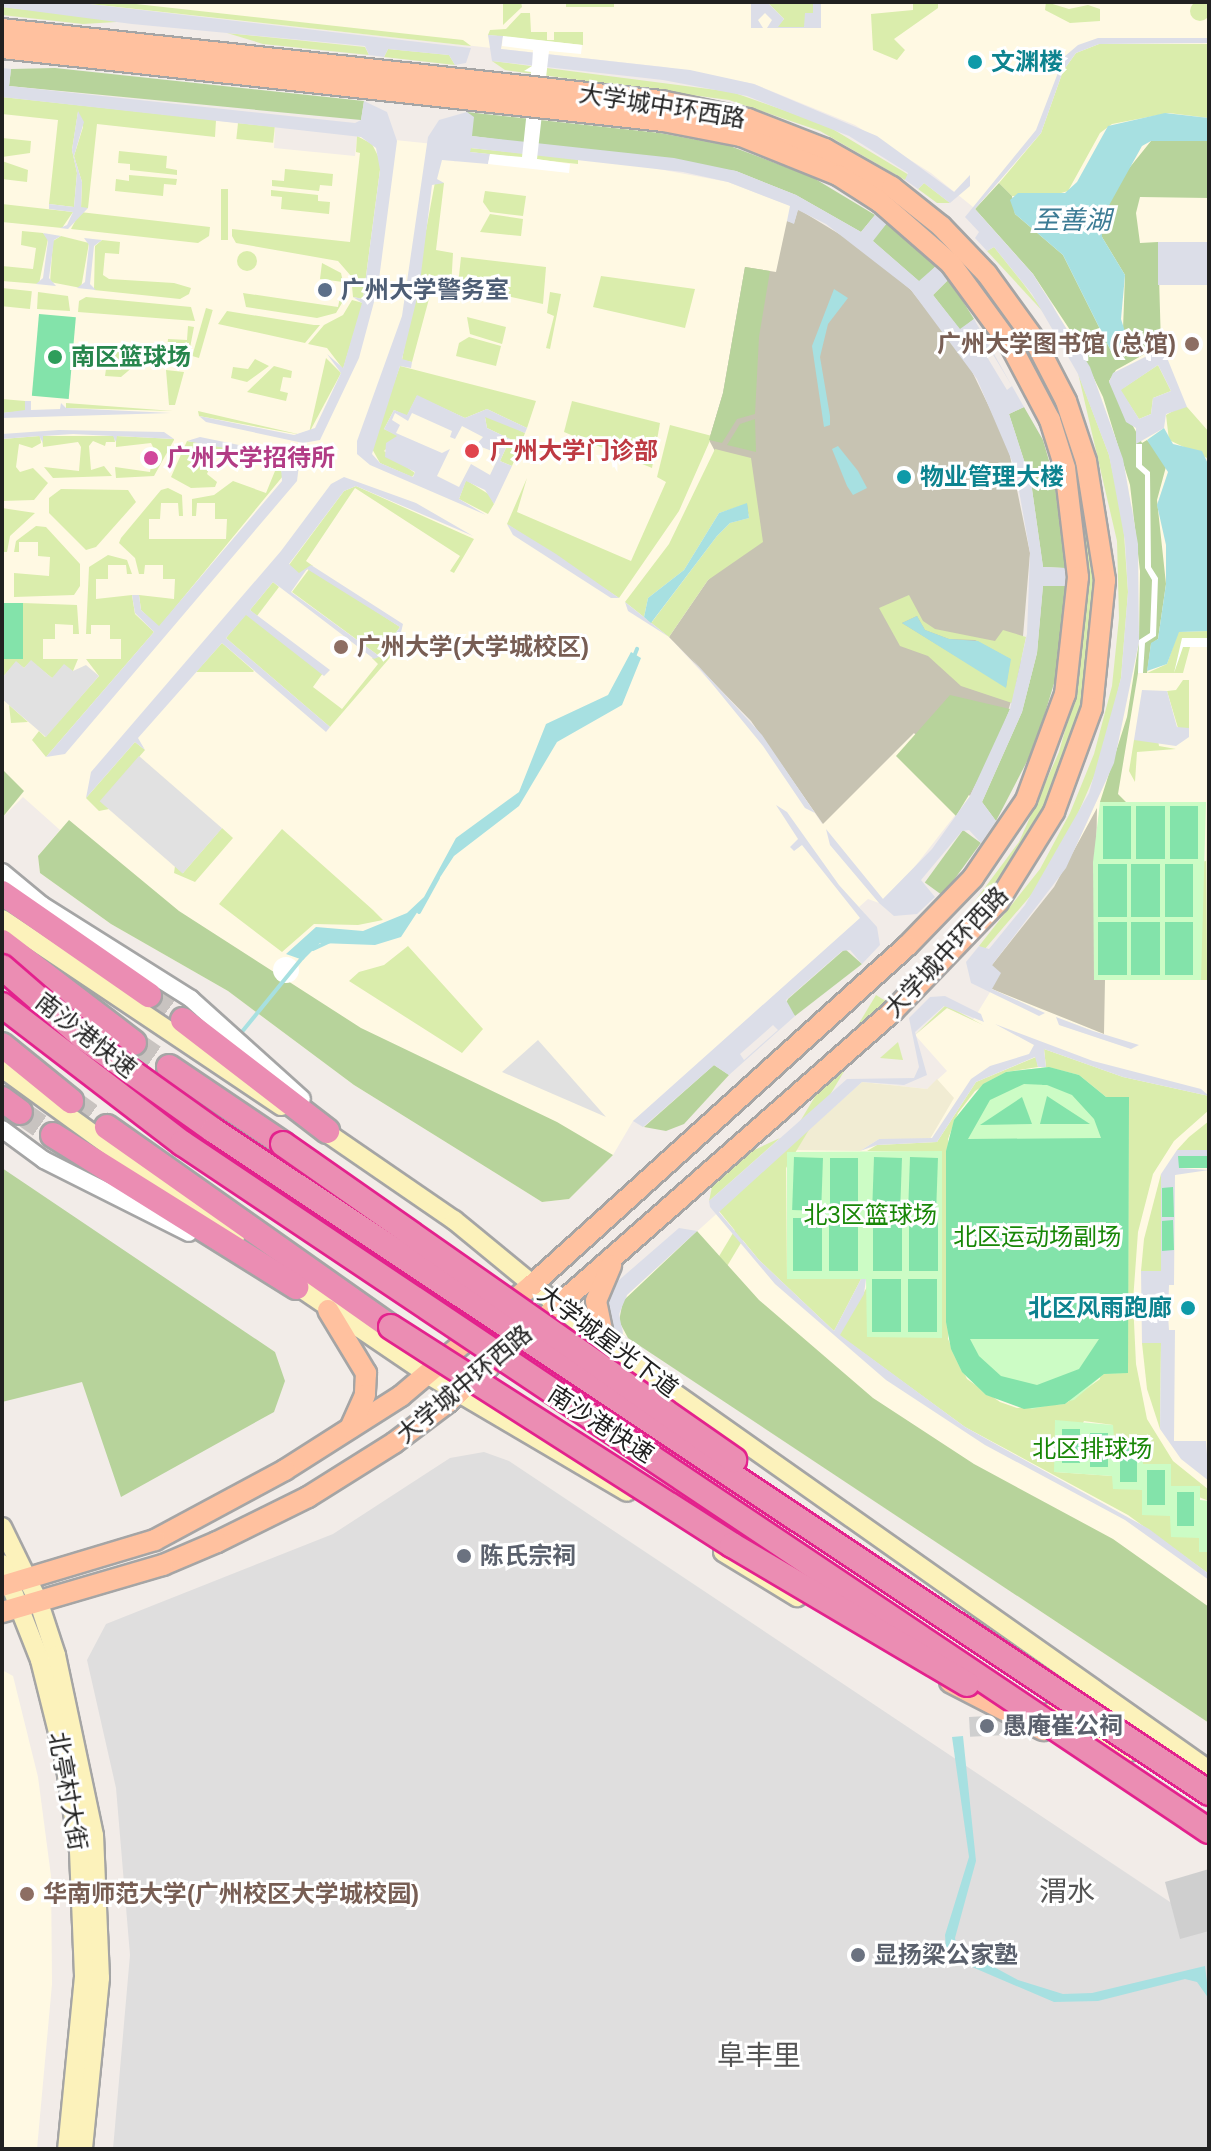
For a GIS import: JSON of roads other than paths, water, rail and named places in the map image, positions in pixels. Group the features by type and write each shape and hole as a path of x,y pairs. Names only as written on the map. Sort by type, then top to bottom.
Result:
{"highway":[{"path":"2,893 149,995"},
{"path":"2,942 134,1043"},
{"name":"南沙港快速","path":"2,967 84,1038 213,1130 1209,1793"},
{"name":"南沙港快速","path":"2,1005 182,1143 969,1667 1119,1774 1209,1831"},
{"path":"183,1020 327,1131"},
{"path":"2,1045 71,1101"},
{"path":"169,1067 283,1144 1051,1689"},
{"path":"107,1127 391,1327 612,1470 1119,1774"},
{"path":"53,1135 296,1287"}],"main road":[{"name":"大学城中环西路","path":"2,29 645,99 755,121 841,157 925,212 997,286 1051,370 1089,471 1105,580 1092,708 1048,824 991,910 893,1011 458,1393 362,1465 245,1530 163,1565 2,1612"},
{"name":"大学城中环西路","path":"2,48 663,121 775,147 838,175 880,202 951,264 1006,337 1050,420 1074,517 1078,577 1074,643 1052,736 1008,830 948,906 907,946 532,1285 427,1374 349,1430 155,1540 14,1583"},
{"name":"大学城星光下道","path":"2,919 247,1087 327,1131 454,1220 605,1344 1209,1770"},
{"path":"2,1068 296,1287 427,1374 512,1420 756,1574 1209,1821"},
{"path":"605,1344 596,1321 598,1293 620,1250"},
{"path":"328,1310 366,1373 365,1395 349,1430"},
{"path":"2,1527 14,1583"},
{"path":"2,1564 14,1583"},
{"name":"北亭村大街","path":"14,1583 31,1605 80,1753 97,1867 100,1978 83,2149"},
{"name":"北亭村大街","path":"31,1605 79,1851 84,1977 67,2149"},
{"path":"884,1645 940,1663 1120,1746 1209,1804"}],"street":[{"path":"2,872 42,905 205,1010 303,1100 327,1131"},
{"path":"2,1129 67,1172 296,1287"}],"water":[{"name":"至善湖","path":"1165,113 1209,118 1209,141 1151,141 1142,146 1102,218 1102,237 1125,275 1121,319 1131,351 1114,357 1063,255 1015,214 1010,200 1018,193 1065,193 1077,182 1108,126"},
{"path":"834,289 848,298 828,324 820,357 830,416 830,425 824,427 812,346"},
{"path":"1164,428 1173,444 1202,451 1209,466 1209,631 1179,632 1167,664 1147,671 1151,643 1158,639 1166,584 1166,545 1157,505 1168,472 1147,440"},
{"path":"838,446 867,488 853,495 832,449"},
{"path":"747,503 749,518 730,523 717,536 651,623 644,617 648,598 684,570 719,513"},
{"path":"917,616 925,630 949,639 978,641 1011,659 1006,688 902,623"},
{"path":"631,652 641,658 622,705 557,742 519,806 454,856 401,937 375,945 320,943 303,960 286,954 316,927 363,931 407,913 424,897 456,838 519,792 546,724 608,695"},
{"path":"963,1736 976,1861 955,1938 957,1947 1018,1980 1063,1994 1092,1993 1205,1966 1209,1999 1197,1982 1185,1979 1098,2001 1054,2002 958,1961 946,1948 945,1935 969,1857 952,1737"}],"waterway":[{"path":"633,659 637,649"},
{"path":"419,912 438,878"},
{"path":"313,949 330,941"},
{"path":"241,1033 303,957"}],"tunnel":[{"path":"149,995 183,1020"},
{"path":"134,1043 169,1067"},
{"path":"71,1101 107,1127"},
{"path":"20,1112 53,1135"}],"place":[{"name":"文渊楼","path":"975,62"},
{"name":"广州大学警务室","path":"325,290"},
{"name":"广州大学图书馆 (总馆)","path":"1192,344"},
{"name":"南区篮球场","path":"55,357"},
{"name":"广州大学门诊部","path":"472,451"},
{"name":"广州大学招待所","path":"151,458"},
{"name":"物业管理大楼","path":"904,477"},
{"name":"广州大学(大学城校区)","path":"341,647"},
{"name":"北区风雨跑廊","path":"1188,1308"},
{"name":"陈氏宗祠","path":"464,1556"},
{"name":"愚庵崔公祠","path":"987,1726"},
{"name":"华南师范大学(广州校区大学城校园)","path":"27,1894"},
{"name":"显扬梁公家塾","path":"858,1955"}],"district":[{"name":"渭水","path":"1067,1892"},
{"name":"阜丰里","path":"759,2056"}],"park label":[{"name":"北3区篮球场","path":"870,1215"},
{"name":"北区运动场副场","path":"1037,1237"},
{"name":"北区排球场","path":"1092,1449"}]}
